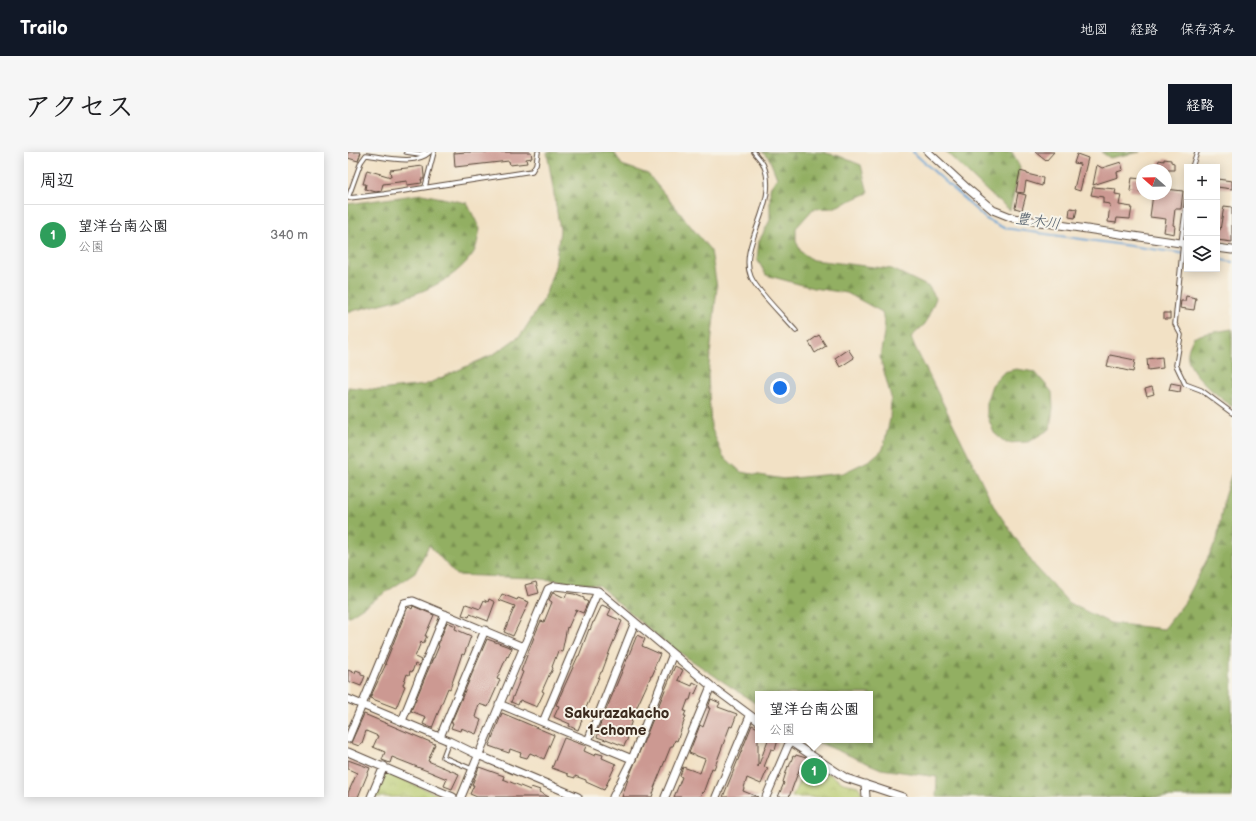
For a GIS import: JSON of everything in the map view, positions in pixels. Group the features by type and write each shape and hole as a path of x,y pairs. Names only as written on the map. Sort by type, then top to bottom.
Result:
{"street":[{"path":"928,152 993,210 1013,218 1183,245"},
{"path":"1220,248 1232,250"},
{"path":"461,797 548,589 555,586 598,591 711,686 755,719"},
{"path":"543,722 598,591"},
{"path":"348,738 404,603 413,601 523,647"},
{"path":"402,721 445,614"},
{"path":"588,741 635,622"},
{"path":"440,737 485,630"},
{"path":"613,797 632,759 673,654"},
{"path":"666,797 711,686"},
{"path":"348,699 440,737 478,756 578,797"},
{"path":"500,704 632,759"},
{"path":"716,797 750,716"},
{"path":"766,797 788,743"},
{"path":"794,743 846,778 903,797"},
{"path":"348,752 384,766 453,797"},
{"path":"371,797 384,766"},
{"path":"865,784 866,797"}],"lane":[{"path":"406,152 420,154 425,152"},
{"path":"430,152 424,157 412,160 366,155 360,162 348,198 532,171 536,164 538,152"},
{"path":"426,187 434,152"},
{"path":"754,152 763,164 767,181 766,201 751,243 748,261 751,277 760,290 796,331"},
{"path":"1193,164 1197,152"},
{"path":"1187,200 1175,324 1181,335 1176,365 1185,384 1201,390 1232,413"},
{"path":"449,741 443,757 472,769"}],"green space":[{"path":"547,152 614,152 622,165 648,174 711,251 717,287 708,375 711,427 723,456 741,472 783,479 843,473 870,460 883,449 890,419 891,397 880,357 885,327 882,312 847,293 813,288 766,275 757,259 759,241 770,220 770,188 777,178 769,158 762,152 821,152 839,156 861,165 868,193 833,208 813,209 796,228 796,241 801,252 813,260 892,269 929,287 936,298 925,324 911,337 995,508 1034,565 1069,603 1110,623 1164,629 1185,602 1217,540 1224,497 1232,473 1232,797 936,797 937,777 881,769 820,743 873,743 873,691 755,691 755,703 664,642 598,585 533,578 456,575 429,545 415,573 348,617 348,387 379,390 425,385 494,354 521,335 544,299 555,267 560,230"},
{"path":"946,152 1012,152 1020,167 1010,210 989,193"},
{"path":"1101,152 1140,152 1110,158"},
{"path":"422,194 467,203 480,229 474,252 460,268 432,287 416,294 348,312 348,204"},
{"path":"1232,329 1232,407 1211,390 1197,375 1191,367 1188,359 1188,352 1193,338 1203,334"},
{"path":"1016,369 1035,372 1052,392 1053,408 1050,429 1028,442 1006,443 994,433 987,415 987,400 992,385 1004,372"},
{"path":"809,761 843,783 858,786 861,791 861,797 792,797"},
{"path":"388,773 443,797 373,797 382,776"}],"building":[{"path":"348,152 361,152 358,161 348,158"},
{"path":"531,152 532,158 526,159 527,163 510,165 509,161 455,167 454,153"},
{"path":"1035,152 1054,152 1046,161"},
{"path":"1077,154 1088,158 1080,191 1074,189 1080,164 1074,163"},
{"path":"1164,159 1171,160 1171,162 1174,163 1174,170 1172,170 1172,164 1158,164 1159,160 1164,161"},
{"path":"1121,162 1123,170 1117,172 1118,177 1093,185 1097,165 1102,168"},
{"path":"423,166 424,179 421,179 422,183 407,185 407,181 383,184 381,191 376,192 365,189 366,184 363,184 367,170 391,177 390,170"},
{"path":"1020,171 1043,178 1042,186 1026,181 1024,193 1016,192"},
{"path":"1132,178 1136,178 1136,192 1130,191"},
{"path":"1220,179 1232,181 1232,189 1220,187"},
{"path":"1093,187 1116,189 1115,194 1121,195 1119,205 1132,207 1130,219 1117,218 1116,223 1108,222 1110,204 1103,203 1103,197 1091,195"},
{"path":"1172,190 1183,191 1181,209 1175,209 1173,225 1175,226 1174,234 1164,232 1166,219 1150,217 1152,200 1172,200"},
{"path":"1018,193 1026,195 1022,210 1015,208"},
{"path":"1224,206 1232,207 1232,242 1220,240 1220,230"},
{"path":"1070,208 1077,209 1075,218 1069,217"},
{"path":"1186,296 1196,298 1194,310 1180,308 1181,301 1185,301"},
{"path":"1164,313 1170,313 1170,319 1164,319"},
{"path":"819,335 826,346 815,353 809,342"},
{"path":"848,349 854,358 840,367 835,358"},
{"path":"1110,355 1135,360 1133,372 1107,366"},
{"path":"1162,357 1163,368 1148,370 1147,359"},
{"path":"1171,383 1181,385 1180,392 1169,390"},
{"path":"1152,387 1154,394 1147,396 1145,389"},
{"path":"536,582 539,593 528,596 525,585"},
{"path":"553,592 565,598 567,593 574,594 584,598 584,600 588,602 583,613 576,610 568,628 567,627 562,652 558,651 551,673 542,691 544,692 537,707 520,700 518,705 511,702 523,672 521,671 536,632 541,621 544,622 552,602 549,600"},
{"path":"502,594 517,600 518,598 529,602 513,636 504,632 515,606 499,600"},
{"path":"489,599 495,602 488,621 470,614 469,617 462,615 466,604 480,609 484,600 488,602"},
{"path":"602,605 611,609 608,615 622,621 578,730 569,726 570,724 554,717 559,706 556,705 579,656 589,629 590,630"},
{"path":"413,606 434,615 425,636 427,636 423,644 421,642 415,657 421,660 419,666 415,664 412,672 410,671 409,675 407,674 403,685 405,686 396,708 370,698 386,664 407,609 409,607 412,609"},
{"path":"447,622 456,626 455,629 471,636 464,655 462,654 450,689 448,688 432,728 423,724 426,717 411,711 439,646 438,645"},
{"path":"637,635 645,639 642,646 660,654 652,676 636,709 626,737 628,738 624,746 597,737 599,732 597,732"},
{"path":"487,639 512,648 497,679 500,680 488,707 479,704 475,717 481,720 476,734 461,728 460,731 451,728 453,723 451,723"},
{"path":"675,666 683,670 678,680 692,686 693,682 699,685 695,694 692,693 690,700 688,700 684,711 686,711 684,716 686,716 677,741 675,740 673,746 671,746 654,788 652,797 622,797 627,782"},
{"path":"348,670 355,673 356,670 361,672 361,675 365,676 361,686 348,681"},
{"path":"711,699 720,703 718,707 737,714 732,727 730,726 714,769 712,768 703,793 702,792 700,797 674,797 682,777 680,776 683,767 700,773 705,759 689,753 700,725 703,727 710,708 708,708"},
{"path":"502,713 554,735 544,759 530,753 527,758 520,756 521,753 510,749 509,753 489,746"},
{"path":"364,714 435,744 428,761 459,774 452,789 444,786 447,779 392,757 390,763 382,760 385,752 373,747 378,736 366,731 362,743 359,746 351,743"},
{"path":"752,725 755,726 755,743 758,743 758,767 767,743 777,743 775,750 771,749 764,767 768,768 761,784 747,778 743,791 758,797 723,797"},
{"path":"564,738 586,746 584,751 595,756 596,753 603,755 602,758 616,764 604,790 586,782 586,780 575,776 575,778 568,776 568,774 552,768"},
{"path":"796,755 806,758 802,767 801,766 789,797 778,797 784,783 783,782 788,766 789,767 793,756 795,757"},
{"path":"348,760 370,768 358,797 348,797 348,793 357,773 348,769"},
{"path":"479,767 504,776 503,779 530,790 531,787 540,790 539,792 549,797 477,797 470,794"}],"waterway":[{"name":"豊木川","path":"913,152 986,219 1004,228 1184,254"},
{"name":"豊木川","path":"1220,260 1232,262"}],"place":[{"name":"望洋台南公園","path":"814,771"}],"district":[{"name":"Sakurazakacho 1-chome","path":"617,722"}]}
